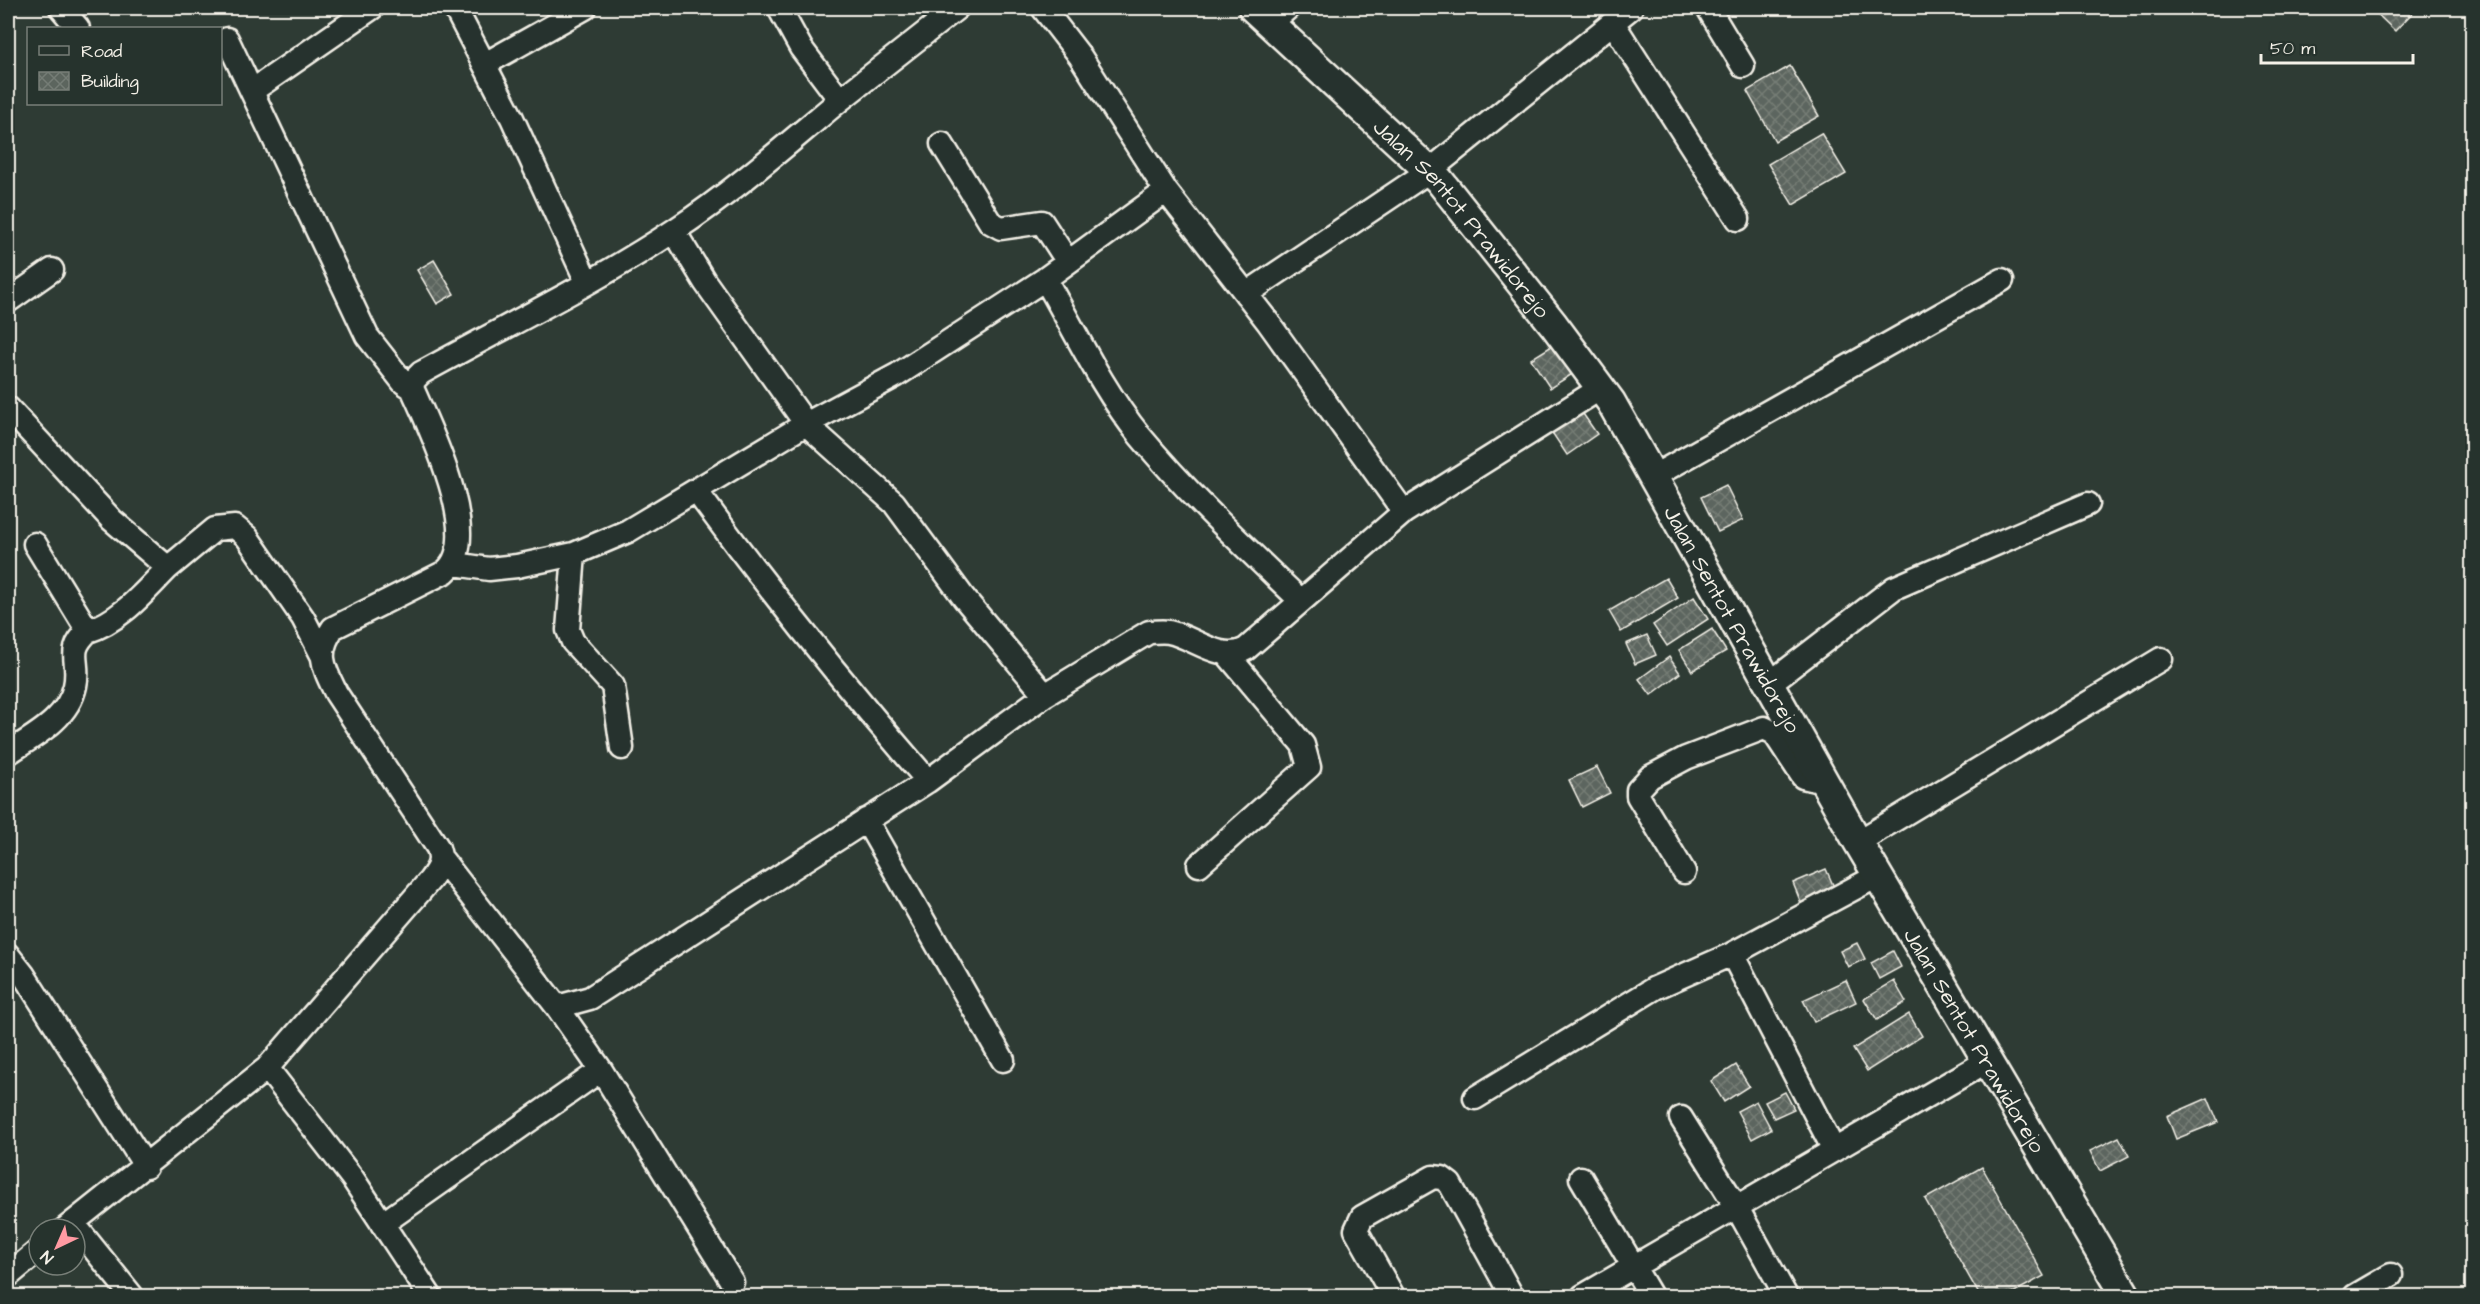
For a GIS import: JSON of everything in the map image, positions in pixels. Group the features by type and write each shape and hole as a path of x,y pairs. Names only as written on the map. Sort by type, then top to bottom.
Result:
{"main road":[{"name":"Jalan Sentot Prawidorejo","path":"1270,13 1428,171 1547,316 1601,388 1654,476 1858,842 1989,1060 2126,1296"}],"street":[{"path":"61,8 77,27"},
{"path":"252,91 372,8"},
{"path":"455,8 485,64 587,282"},
{"path":"485,64 585,8"},
{"path":"779,8 801,48 840,100"},
{"path":"412,388 414,380 421,373 587,282 674,231 727,194 840,100 957,8"},
{"path":"1043,8 1080,56 1166,191 1246,294 1404,512"},
{"path":"1246,294 1428,171 1631,8"},
{"path":"1708,8 1743,66"},
{"path":"1613,23 1738,219"},
{"path":"222,43 227,39 368,336 403,382 412,388 446,467 460,537 454,564 446,572 333,628 324,640 322,655 324,669 336,693 438,848 441,858 557,1007 601,1070 732,1282"},
{"path":"942,144 990,222 1001,228 1042,222 1068,262"},
{"path":"454,564 489,569 574,554 628,531 697,492 806,424 897,375 1045,279 1166,191"},
{"path":"674,231 705,282 806,424 894,503 964,598 1045,695"},
{"path":"8,301 51,270"},
{"path":"1045,279 1093,364 1139,434 1207,511 1300,600"},
{"path":"1654,476 2002,280"},
{"path":"557,1007 590,998 928,781 1045,695 1149,632 1168,632 1226,653 1237,654 1246,649 1404,512 1601,388"},
{"path":"8,408 112,520 168,568"},
{"path":"697,492 750,565 928,781"},
{"path":"1770,683 1894,588 2088,504"},
{"path":"8,753 50,726 66,707 75,685 74,651 77,641 88,630 108,623 215,529 235,527 247,537 303,618 322,655"},
{"path":"35,544 88,630"},
{"path":"574,554 568,630 573,642 613,686 622,747"},
{"path":"1199,865 1309,768 1303,745 1226,653"},
{"path":"1858,842 2161,659"},
{"path":"1684,872 1638,796 1638,790 1650,777 1686,758 1710,751 1755,729 1764,728 1774,733 1803,777 1824,782"},
{"path":"866,820 1003,1060"},
{"path":"81,1217 267,1068 430,880 441,858"},
{"path":"1475,1098 1655,988 1732,954 1879,875"},
{"path":"1732,954 1834,1150"},
{"path":"8,955 23,974 146,1167"},
{"path":"1583,1296 1989,1060"},
{"path":"267,1068 353,1179 430,1296"},
{"path":"382,1224 601,1070"},
{"path":"1681,1118 1736,1206 1786,1296"},
{"path":"1393,1296 1356,1230 1362,1217 1433,1178 1442,1178 1450,1184 1512,1296"},
{"path":"1581,1178 1651,1296"},
{"path":"87,1246 132,1296"},
{"path":"8,1276 27,1260"},
{"path":"2355,1296 2391,1275"},
{"path":"8,1290 12,1296"}],"building":[{"path":"2377,8 2416,9 2395,31 2374,11"},
{"path":"1790,66 1819,116 1775,141 1747,91"},
{"path":"1821,133 1846,174 1793,205 1768,164"},
{"path":"434,260 454,294 437,304 417,270"},
{"path":"1555,344 1574,373 1550,388 1531,359"},
{"path":"1579,408 1597,434 1567,455 1549,428"},
{"path":"1726,485 1743,520 1718,532 1701,497"},
{"path":"1666,578 1678,598 1621,632 1609,611"},
{"path":"1694,597 1708,619 1667,646 1653,625"},
{"path":"1712,629 1726,651 1692,671 1679,650"},
{"path":"1647,635 1656,655 1635,664 1626,644"},
{"path":"1669,657 1680,673 1651,695 1639,679"},
{"path":"1597,767 1610,793 1582,807 1569,780"},
{"path":"1826,869 1837,894 1803,908 1793,883"},
{"path":"1857,943 1865,959 1848,967 1840,951"},
{"path":"1893,951 1901,967 1879,979 1871,963"},
{"path":"1846,980 1856,1002 1814,1022 1803,1000"},
{"path":"1894,981 1906,1002 1877,1020 1864,999"},
{"path":"1909,1014 1922,1036 1867,1071 1853,1049"},
{"path":"1736,1065 1749,1086 1724,1102 1711,1081"},
{"path":"1785,1092 1794,1109 1774,1118 1765,1102"},
{"path":"2208,1098 2218,1122 2176,1139 2167,1116"},
{"path":"1756,1101 1771,1129 1752,1139 1737,1111"},
{"path":"2119,1137 2129,1156 2100,1171 2090,1151"},
{"path":"1982,1167 2044,1276 2007,1296 1980,1296 1925,1199"}]}
